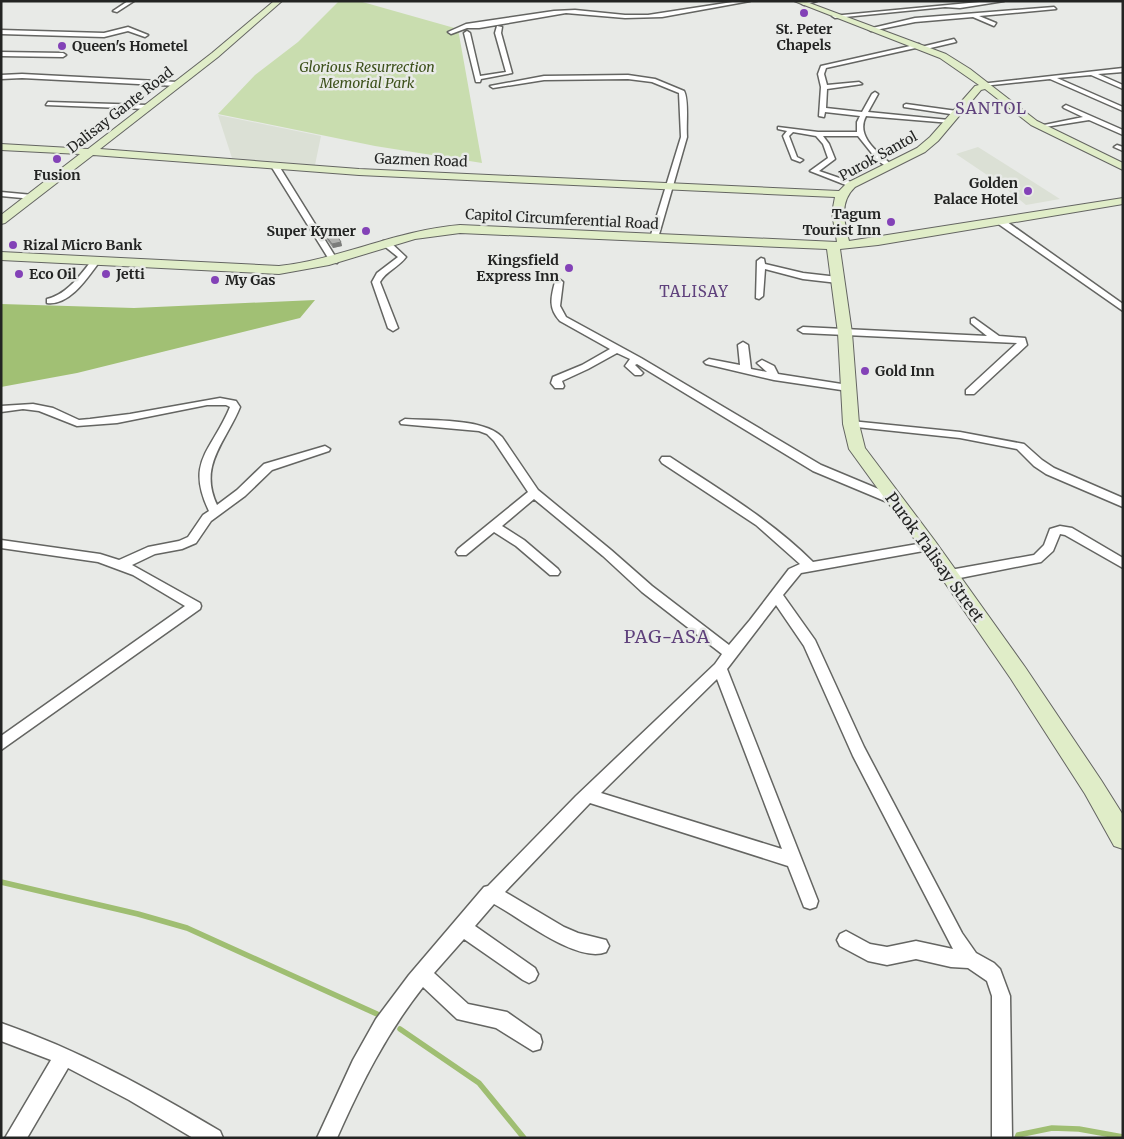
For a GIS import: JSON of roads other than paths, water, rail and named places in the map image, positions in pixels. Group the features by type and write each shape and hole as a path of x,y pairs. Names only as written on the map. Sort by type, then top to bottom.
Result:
{"main road":[{"name":"Dalisay Gante Road","path":"3,219 222,50 279,1"},
{"path":"800,3 921,47 952,61 1022,115 1110,162 1123,167"},
{"name":"Purok Santol","path":"838,246 840,194 851,185 921,150 949,122 978,88 985,85"},
{"name":"Capitol Circumferential Road","path":"1,256 266,270 309,267 334,261 413,234 449,229 838,246 1123,201"},
{"name":"Purok Talisay Street","path":"838,246 838,280 845,333 851,424 857,449 950,575 1093,787 1123,838"}],"street":[{"path":"116,10 132,1"},
{"path":"708,1 710,6 714,8"},
{"path":"482,33 451,32 466,26 487,25 534,16 574,12 637,17 714,8 748,1"},
{"path":"800,3 815,1"},
{"path":"835,16 848,11 946,3 960,7 1002,1"},
{"path":"1114,3 1122,4"},
{"path":"1006,12 1004,10 1029,7"},
{"path":"871,29 915,20 1054,8"},
{"path":"973,14 994,24"},
{"path":"528,24 534,16"},
{"path":"472,26 498,30"},
{"path":"490,33 514,27"},
{"path":"1,32 104,35 128,29 145,34"},
{"path":"467,32 478,80 510,73 498,30"},
{"path":"949,122 914,120 864,113 822,113 824,86 821,74 822,68 826,65 954,41"},
{"path":"1,54 63,55"},
{"path":"985,85 1123,70"},
{"path":"1092,74 1123,87"},
{"path":"1,76 177,84"},
{"path":"493,86 544,78 628,77 653,80 680,90 684,97 682,121 684,137 654,238"},
{"path":"1051,78 1123,109"},
{"path":"824,86 860,84"},
{"path":"874,94 860,122 860,134 880,160 889,166"},
{"path":"48,104 147,107"},
{"path":"906,106 957,112"},
{"path":"1066,106 1123,133"},
{"path":"1041,126 1089,118"},
{"path":"780,128 818,134 860,134"},
{"path":"791,130 786,136 794,158 800,160"},
{"path":"818,134 826,144 832,159 814,171 851,185"},
{"name":"Gazmen Road","path":"1,147 359,172 670,184 840,194"},
{"path":"1110,162 1123,160"},
{"path":"275,166 334,261"},
{"path":"1,194 33,197"},
{"path":"1000,221 1123,308"},
{"path":"386,243 402,257 390,269 378,276 376,282 393,328"},
{"path":"50,301 58,300 65,296 96,262"},
{"path":"759,296 761,264 803,276 838,280"},
{"path":"559,282 554,305 557,314 570,324 638,360 817,468 896,501"},
{"path":"974,321 996,338"},
{"path":"806,342 805,330 1018,339 1023,342 970,392"},
{"path":"743,345 745,369"},
{"path":"559,386 556,383 557,379 585,367 617,348"},
{"path":"638,360 632,362 630,366 638,373"},
{"path":"708,362 774,377 848,388"},
{"path":"762,363 772,368 774,377"},
{"path":"1,409 40,406 78,423 82,423 107,421 213,401 232,403 235,407 231,418 208,458 202,475 204,492 214,512"},
{"path":"405,422 480,428 491,432 498,439 534,493 607,553 647,589 730,653"},
{"path":"851,424 960,435 1020,446 1038,463 1050,471 1123,503"},
{"path":"120,566 152,550 182,545 192,540 214,512 241,494 268,467 324,449"},
{"path":"666,460 761,524 794,549 810,566"},
{"path":"462,552 534,493"},
{"path":"494,526 520,543 554,572"},
{"path":"950,575 1037,559 1046,553 1052,542 1054,532 1060,530 1068,532 1123,564"},
{"path":"1,544 100,558 137,572 196,606 1,744"},
{"path":"327,1138 359,1068 383,1026 422,974 490,893 532,849 720,668 793,572 810,566 929,546"},
{"path":"776,595 810,644 858,751 956,939 970,959"},
{"path":"720,668 810,901"},
{"path":"589,796 793,860"},
{"path":"490,893 519,908 555,933 590,945 600,946"},
{"path":"462,927 529,974"},
{"path":"846,940 868,952 887,956 916,950 951,958 970,959 988,968 994,976 1001,996 1002,1138"},
{"path":"422,974 464,1012 500,1019 534,1042"},
{"path":"1,1032 24,1039 64,1057 130,1090 213,1138"},
{"path":"15,1138 64,1057"}],"waterway":[{"path":"1,882 138,914 187,928 377,1014"},
{"path":"400,1029 479,1083 524,1138"},
{"path":"1017,1138 1018,1135 1052,1128 1079,1129 1123,1137"}],"place":[{"name":"St. Peter Chapels","path":"804,13"},
{"name":"Queen's Hometel","path":"62,46"},
{"name":"Fusion","path":"57,159"},
{"name":"Golden Palace Hotel","path":"1028,191"},
{"name":"Tagum Tourist Inn","path":"891,222"},
{"name":"Super Kymer","path":"366,231"},
{"name":"Rizal Micro Bank","path":"13,245"},
{"name":"Kingsfield Express Inn","path":"569,268"},
{"name":"Eco Oil","path":"19,274"},
{"name":"Jetti","path":"106,274"},
{"name":"My Gas","path":"215,280"},
{"name":"Gold Inn","path":"865,371"}],"district":[{"name":"SANTOL","path":"991,108"},
{"name":"TALISAY","path":"694,292"},
{"name":"PAG-ASA","path":"667,637"}],"park label":[{"name":"Glorious Resurrection Memorial Park","path":"367,76"}]}
